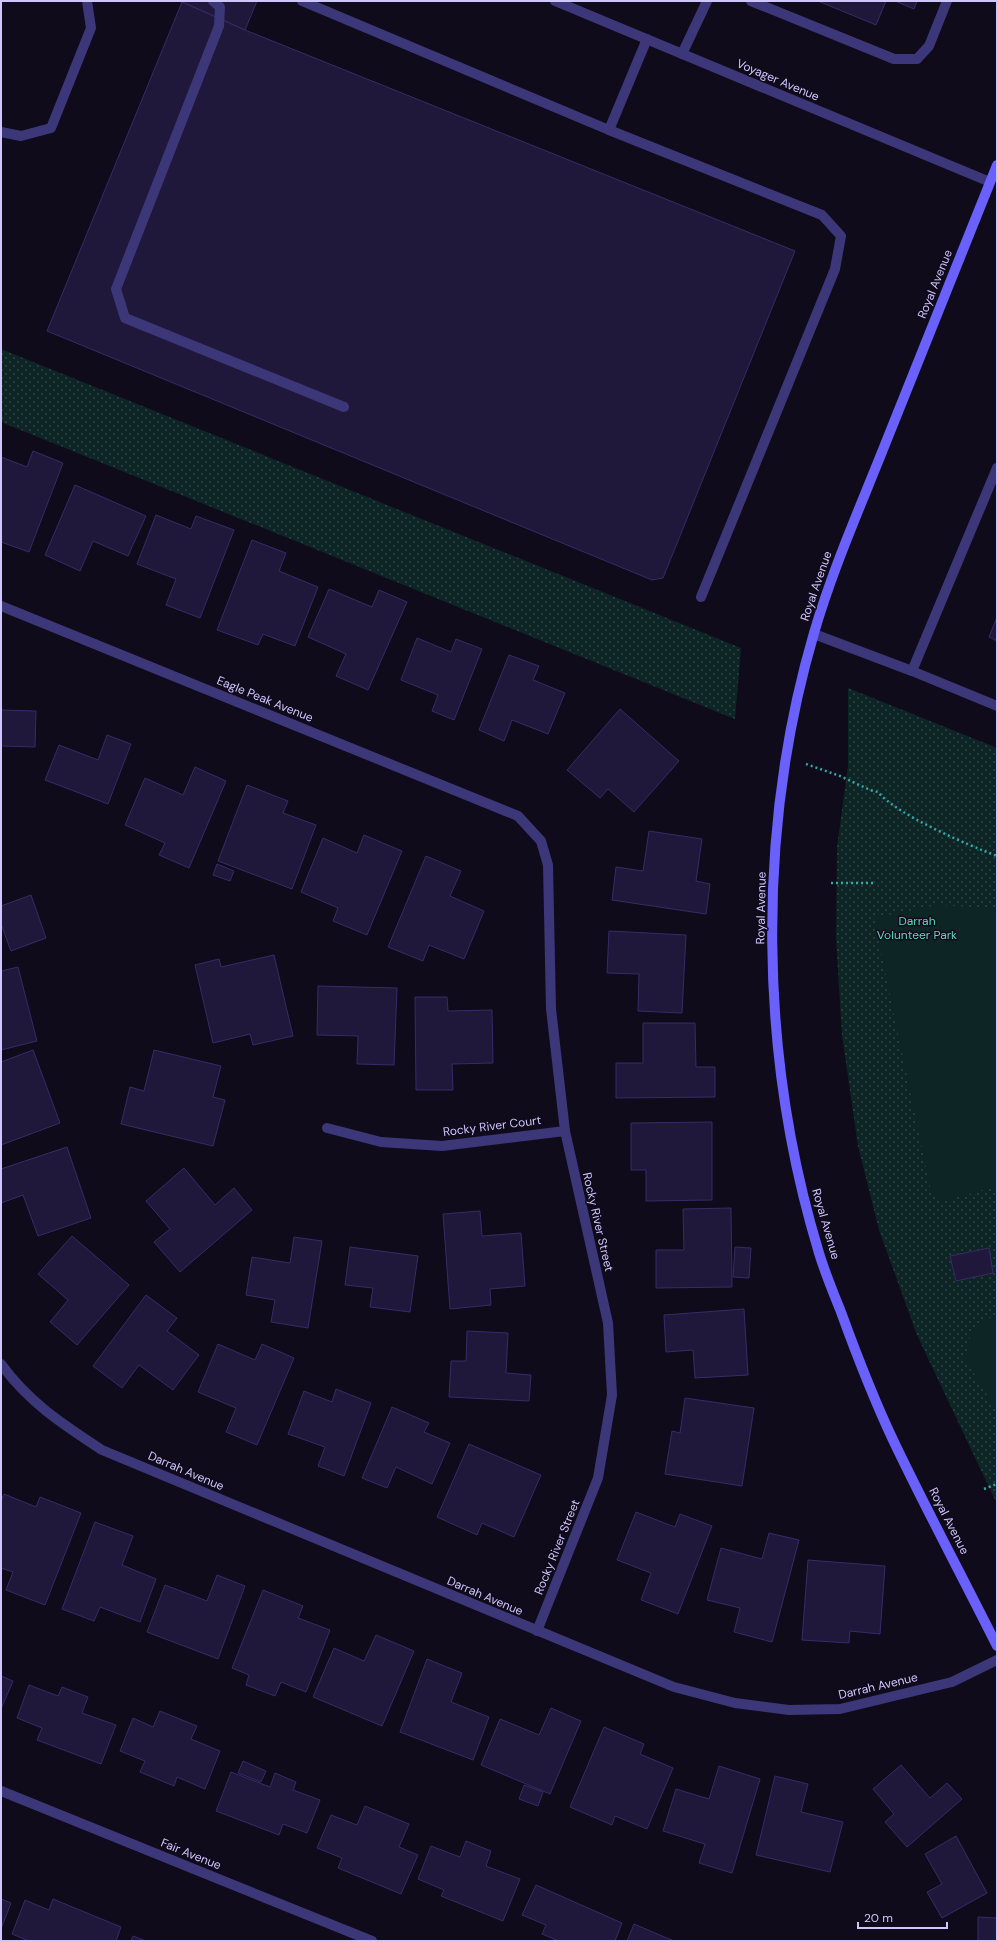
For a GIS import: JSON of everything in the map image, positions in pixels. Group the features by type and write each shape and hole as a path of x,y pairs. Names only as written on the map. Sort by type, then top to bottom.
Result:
{"main road":[{"name":"Royal Avenue","path":"997,165 838,561 814,634 786,757 777,829 773,911 774,1010 782,1095 801,1186 819,1254 852,1341 894,1441 997,1646"}],"street":[{"path":"1,132 21,136 51,128 91,28 87,1"},
{"path":"213,1 220,7 219,26 116,289 125,318 344,407"},
{"path":"302,1 609,130 822,215 841,236 835,269 702,597"},
{"name":"Voyager Avenue","path":"555,1 990,182"},
{"path":"682,54 707,1"},
{"path":"751,1 894,58 917,59 929,46 947,1"},
{"path":"609,130 647,39"},
{"path":"912,671 997,468"},
{"name":"Eagle Peak Avenue","path":"1,606 518,816"},
{"path":"814,634 912,671 997,706"},
{"name":"Rocky River Street","path":"518,816 540,841 548,865 551,1009 565,1131 608,1323 612,1395 598,1478 537,1632"},
{"name":"Rocky River Court","path":"327,1128 381,1142 442,1146 565,1131"},
{"name":"Darrah Avenue","path":"1,1364 10,1376 50,1416 102,1450 537,1632 674,1687 735,1703 789,1710 840,1709 952,1682 997,1660"},
{"name":"Fair Avenue","path":"1,1791 372,1941"}],"path":[{"path":"786,757 840,776 870,790 878,792 885,800 926,824 997,856"},
{"path":"831,883 873,883"},
{"path":"984,1489 997,1484"}],"green space":[{"path":"1,349 741,648 735,719 1,422"},
{"name":"Darrah Volunteer Park","path":"848,688 997,748 997,1504 917,1335 879,1230 858,1146 842,1035 836,938 837,847 848,766"},
{"path":"938,905 997,909 997,1186 944,1201 931,1191 874,918"},
{"path":"997,1314 997,1412 965,1358 972,1329"}],"building":[{"path":"180,1 257,1 245,30"},
{"path":"818,1 886,1 876,25"},
{"path":"895,1 917,1 914,9"},
{"path":"182,2 245,30 795,251 663,578 652,580 47,331"},
{"path":"33,451 63,463 29,552 1,542 1,457 27,467"},
{"path":"75,485 146,516 128,556 93,541 80,571 45,555"},
{"path":"156,515 191,529 196,516 234,530 200,618 166,605 176,579 137,564"},
{"path":"252,540 286,553 279,571 318,587 295,646 263,634 258,645 217,630"},
{"path":"329,589 372,607 379,590 407,602 368,690 336,676 346,654 308,637"},
{"path":"997,617 997,641 989,637"},
{"path":"417,638 451,652 456,639 482,649 454,720 432,711 438,695 401,680"},
{"path":"509,655 539,666 533,680 565,693 548,734 512,720 504,741 479,730"},
{"path":"620,709 679,761 634,812 608,789 600,798 567,770"},
{"path":"1,710 36,711 35,747 1,746"},
{"path":"107,735 131,744 108,804 45,780 59,745 98,760"},
{"path":"195,767 226,781 189,868 159,855 165,843 125,825 145,778 183,795"},
{"path":"247,785 288,801 283,813 316,825 292,889 218,861"},
{"path":"649,831 702,839 696,881 710,884 706,914 612,900 616,867 643,871"},
{"path":"364,835 402,851 367,935 333,921 338,908 301,892 323,838 357,853"},
{"path":"426,856 461,871 450,896 484,911 464,959 429,945 423,961 388,947"},
{"path":"217,864 234,871 230,881 213,875"},
{"path":"31,895 46,938 11,951 1,924 1,906"},
{"path":"609,931 686,935 682,1013 638,1011 639,974 607,973"},
{"path":"274,955 293,1036 253,1045 250,1034 213,1043 195,965 219,959 221,967"},
{"path":"18,967 37,1041 1,1050 1,971"},
{"path":"318,986 397,988 394,1065 357,1064 358,1036 317,1035"},
{"path":"415,997 447,997 448,1011 492,1010 493,1063 452,1064 453,1090 416,1090"},
{"path":"643,1023 695,1023 696,1067 715,1067 715,1097 616,1098 616,1063 643,1063"},
{"path":"33,1050 60,1123 1,1145 1,1062"},
{"path":"154,1050 221,1066 213,1097 225,1100 213,1146 121,1124 130,1087 144,1091"},
{"path":"712,1122 712,1200 646,1201 646,1170 631,1170 631,1123"},
{"path":"67,1147 91,1218 38,1236 23,1195 1,1203 1,1169"},
{"path":"184,1168 215,1205 234,1188 252,1210 180,1272 154,1242 170,1229 146,1201"},
{"path":"731,1208 732,1287 656,1288 656,1250 684,1250 683,1209"},
{"path":"480,1211 482,1236 521,1233 525,1286 490,1289 491,1305 450,1309 443,1214"},
{"path":"72,1236 129,1285 77,1345 50,1322 68,1300 38,1274"},
{"path":"294,1237 322,1241 308,1328 271,1322 275,1300 246,1295 252,1257 290,1263"},
{"path":"350,1247 418,1256 410,1312 370,1307 373,1288 345,1285"},
{"path":"735,1247 751,1248 749,1278 733,1277"},
{"path":"989,1248 993,1273 956,1281 950,1256"},
{"path":"146,1295 177,1318 167,1331 199,1355 173,1390 139,1365 122,1388 93,1366"},
{"path":"744,1309 748,1375 695,1378 693,1350 666,1352 664,1315"},
{"path":"467,1331 508,1333 506,1373 531,1375 529,1401 449,1397 451,1361 466,1361"},
{"path":"218,1344 255,1360 262,1344 294,1358 257,1445 226,1432 236,1408 198,1392"},
{"path":"336,1389 371,1403 344,1476 318,1466 325,1447 288,1434 304,1391 332,1402"},
{"path":"685,1398 754,1408 742,1486 665,1474 672,1431 680,1433"},
{"path":"392,1407 429,1423 424,1432 450,1443 432,1484 396,1467 387,1488 362,1478"},
{"path":"469,1444 541,1475 514,1537 482,1523 477,1535 437,1517"},
{"path":"4,1494 36,1507 40,1497 81,1513 45,1605 6,1590 13,1572 1,1568 1,1501"},
{"path":"636,1512 675,1527 680,1514 712,1526 678,1614 641,1600 651,1573 617,1560"},
{"path":"95,1522 133,1536 122,1565 156,1579 140,1622 100,1607 94,1621 62,1609"},
{"path":"769,1533 799,1540 772,1642 734,1632 740,1608 707,1600 721,1548 762,1559"},
{"path":"808,1560 885,1566 880,1634 850,1631 849,1643 802,1640"},
{"path":"217,1575 245,1586 218,1659 147,1632 165,1585 207,1601"},
{"path":"263,1590 303,1606 298,1618 330,1630 306,1692 281,1682 275,1696 246,1685 249,1675 232,1668"},
{"path":"376,1635 414,1651 382,1726 313,1697 334,1648 364,1661"},
{"path":"427,1659 462,1673 451,1702 489,1717 473,1760 400,1732"},
{"path":"1,1676 13,1681 1,1709"},
{"path":"29,1685 58,1696 62,1687 88,1697 82,1713 116,1725 101,1764 37,1740 42,1728 17,1718"},
{"path":"551,1708 581,1721 550,1794 481,1765 500,1719 539,1735"},
{"path":"160,1711 197,1726 191,1739 220,1751 205,1789 177,1777 174,1786 140,1772 145,1761 120,1751 133,1718 153,1727"},
{"path":"604,1727 644,1744 640,1754 673,1768 647,1829 615,1816 612,1825 570,1807"},
{"path":"243,1761 266,1771 261,1782 238,1773"},
{"path":"901,1765 930,1798 947,1783 962,1799 907,1847 885,1822 894,1814 873,1789"},
{"path":"719,1766 760,1779 732,1873 699,1863 705,1844 663,1831 676,1789 709,1799"},
{"path":"231,1772 270,1787 275,1773 296,1782 293,1790 320,1800 307,1833 283,1824 279,1835 216,1811"},
{"path":"775,1776 808,1784 801,1812 843,1822 830,1872 756,1855"},
{"path":"524,1785 543,1792 538,1806 519,1799"},
{"path":"365,1806 409,1824 399,1847 418,1855 401,1894 338,1868 342,1858 317,1848 331,1815 357,1825"},
{"path":"956,1836 987,1893 942,1918 927,1892 942,1884 925,1854"},
{"path":"466,1841 491,1851 486,1866 520,1879 503,1921 441,1896 444,1890 418,1879 431,1846 460,1857"},
{"path":"536,1885 622,1923 615,1941 559,1941 542,1934 546,1925 522,1915"},
{"path":"1,1899 11,1903 1,1929"},
{"path":"53,1899 121,1927 116,1941 29,1941 12,1934 25,1900 49,1910"},
{"path":"978,1917 997,1918 997,1941 978,1941"},
{"path":"634,1924 674,1941 627,1941"},
{"path":"133,1936 146,1941 131,1941"}]}
